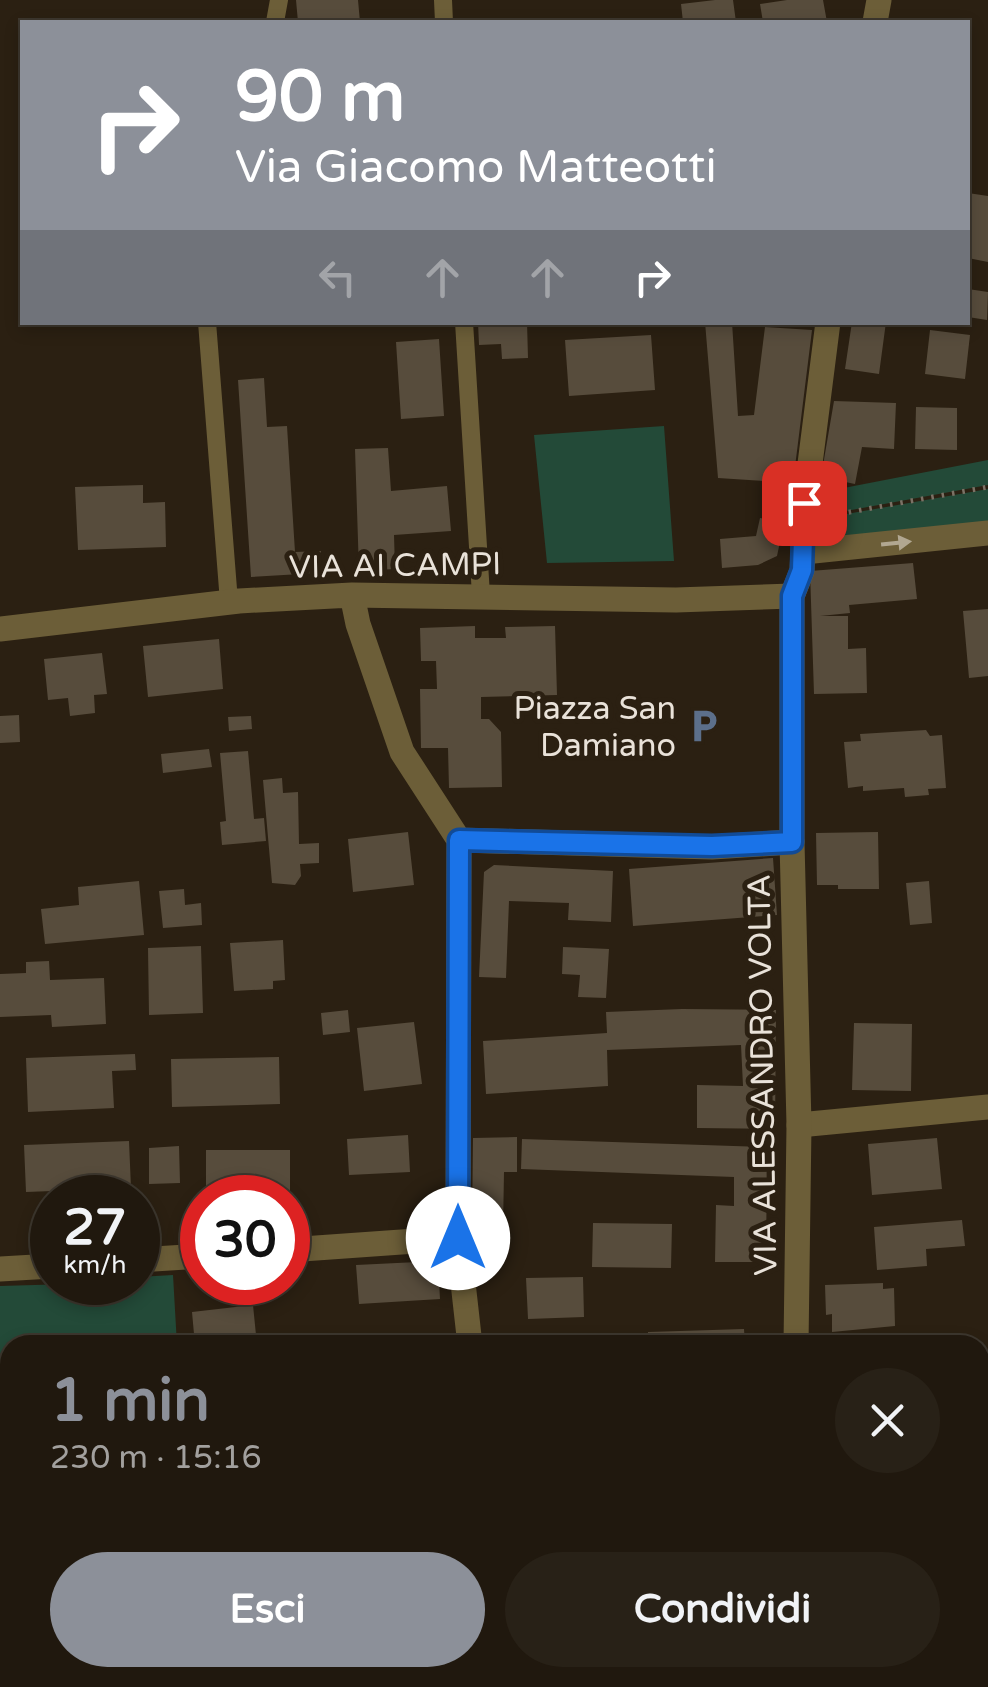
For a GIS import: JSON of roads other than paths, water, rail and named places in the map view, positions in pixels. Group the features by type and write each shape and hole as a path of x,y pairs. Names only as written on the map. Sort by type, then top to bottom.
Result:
{"street":[{"name":"VIA ALESSANDRO VOLTA","path":"796,1335 799,1125 792,842 792,596 802,570 804,513 828,325"},
{"path":"804,552 988,534"},
{"name":"VIA AI CAMPI","path":"0,628 230,602 352,596 676,600 792,596"},
{"path":"352,596 402,752 459,840 458,1238 469,1335"},
{"path":"459,840 712,846 792,842"},
{"path":"799,1125 988,1106"},
{"path":"310,1248 458,1238"},
{"path":"0,1270 30,1268"}],"lane":[{"path":"207,325 230,602"},
{"path":"464,325 481,596"}],"place":[{"name":"Piazza San Damiano","path":"704,726"}]}
